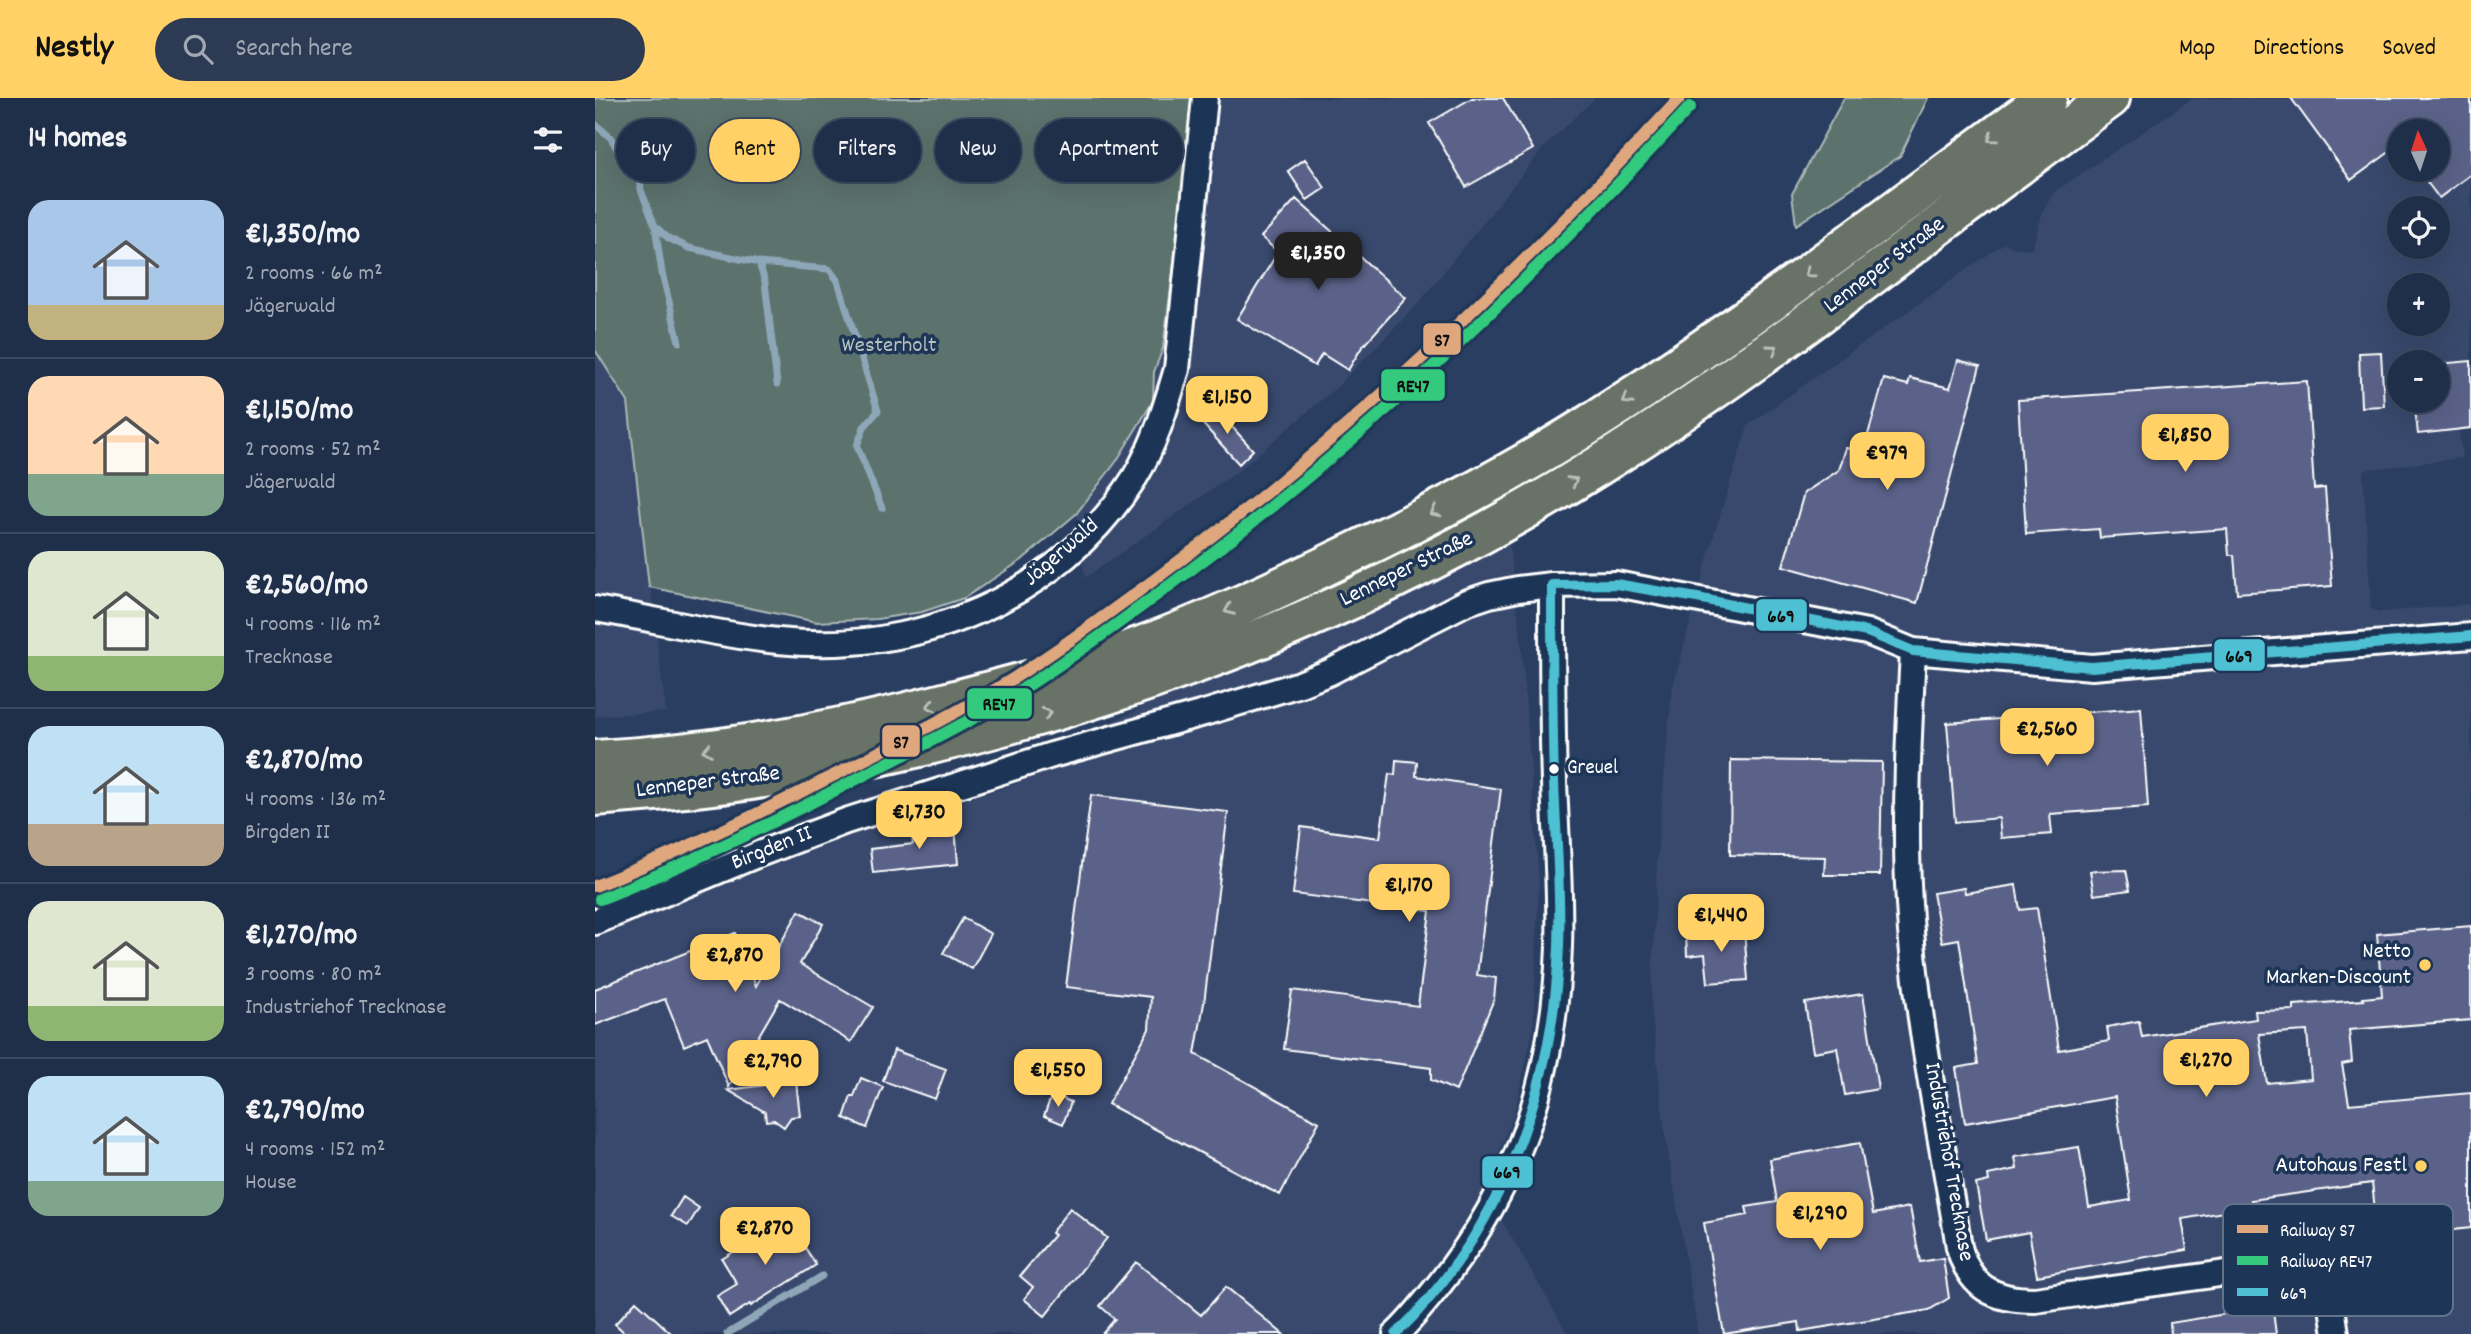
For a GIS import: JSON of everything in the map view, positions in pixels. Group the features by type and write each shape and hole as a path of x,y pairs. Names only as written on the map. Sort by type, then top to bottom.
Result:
{"main road":[{"name":"Lenneper Straße","path":"595,760 666,773 779,776 884,755 1030,718 1147,663 1260,597 1485,487 1583,429 1738,325 2047,98"},
{"name":"Lenneper Straße","path":"1147,663 1285,628 1427,562 1570,483 1717,388 1811,323 2110,98"},
{"name":"Lenneper Straße","path":"595,796 666,773"}],"street":[{"name":"Jägerwald","path":"595,609 779,641 835,643 891,638 941,626 987,608 1032,582 1076,547 1135,477 1156,433 1177,369 1205,98"},
{"path":"1397,1334 1464,1254 1494,1205 1531,1120 1548,1050 1559,947 1552,716 1552,585 1616,584 1697,598 1867,632 1913,651 2092,667 2471,636"},
{"name":"Birgden II","path":"595,922 846,821 993,772 1300,684 1330,672 1465,603 1504,592 1552,585"},
{"name":"Industriehof Trecknase","path":"1913,651 1907,753 1907,839 1913,953 1959,1247 1968,1272 1976,1281 2000,1296 2017,1300 2035,1300 2223,1273"},
{"name":"Industriehof Trecknase","path":"2333,1316 2336,1334"}],"shaded area":[{"path":"1172,98 1595,98 1544,147 1418,304 1337,387 1237,472 1085,578 1076,514 1116,462 1153,401 1167,182 1183,182 1183,119 1171,119"},
{"path":"2193,98 2471,98 2471,375 2452,377 2462,458 2363,470 2371,609 2380,612 2471,604 2471,1334 1698,1334 1665,1134 1651,1006 1658,844 1672,690 1710,548 1748,425 2004,243 2012,247 2032,249 2043,211 2054,192"},
{"path":"595,350 628,401 666,712 595,716"},
{"path":"1507,526 1522,649 1539,882 1533,1031 1514,1114 1484,1190 1568,1334 595,1334 595,936 850,835 1016,784 1105,725 1395,591"}],"green space":[{"name":"Westerholt","path":"595,98 1196,98 1163,348 1154,372 1153,401 1116,462 1076,514 1022,560 964,598 922,612 877,619 817,622 649,587 628,402 595,350"},
{"path":"1844,98 1928,98 1900,156 1796,225 1792,194"}],"building":[{"path":"1472,98 1503,98 1533,149 1466,187 1429,123"},
{"path":"2291,98 2471,98 2471,174 2442,196 2438,196 2427,182 2450,182 2450,119 2387,119 2387,154 2351,180"},
{"path":"1305,159 1325,188 1307,200 1288,171"},
{"path":"1296,199 1406,298 1362,347 1348,370 1322,354 1315,366 1237,319 1278,252 1261,237"},
{"path":"2381,352 2384,406 2361,407 2359,353"},
{"path":"1958,360 1980,366 1917,603 1783,566 1804,493 1839,470 1846,448 1863,452 1884,379 1908,385 1910,378 1950,388"},
{"path":"2471,361 2471,428 2418,434 2415,413 2450,413 2450,363"},
{"path":"2307,381 2314,489 2325,488 2332,586 2237,593 2234,555 2229,555 2227,529 2100,538 2099,529 2026,534 2018,400"},
{"path":"1216,409 1253,450 1239,464 1201,422"},
{"path":"2141,708 2148,807 2050,814 2052,834 2001,838 1999,818 1955,822 1947,723"},
{"path":"1396,760 1417,762 1416,776 1501,789 1477,975 1496,978 1494,999 1456,1091 1431,1080 1431,1068 1284,1049 1292,990 1418,1006 1430,911 1293,894 1301,827 1380,838 1389,774 1395,775"},
{"path":"1731,760 1882,762 1880,875 1824,875 1825,857 1730,855"},
{"path":"1091,795 1228,812 1195,1054 1319,1122 1280,1195 1108,1104 1149,1029 1151,997 1066,987"},
{"path":"955,826 958,864 873,873 870,849 913,844 911,829"},
{"path":"2126,870 2130,890 2094,895 2090,871"},
{"path":"2016,885 2020,910 2037,908 2059,1050 2109,1041 2107,1027 2139,1021 2142,1037 2256,1019 2255,1011 2294,1010 2294,1005 2364,1000 2363,998 2382,996 2377,934 2471,926 2471,1020 2349,1030 2352,1062 2342,1064 2349,1104 2471,1093 2471,1228 2453,1230 2453,1204 2374,1204 2372,1183 2251,1200 2252,1204 2223,1204 2223,1212 2182,1219 2187,1250 2037,1276 2029,1232 1986,1240 1976,1184 1989,1181 1988,1175 2017,1169 2015,1157 2079,1147 2089,1207 2131,1200 2115,1097 1965,1123 1956,1068 1978,1064 1959,939 1942,942 1933,893 1964,888 1965,893","holes":["2307,1031 2311,1079 2267,1083 2259,1034"]},
{"path":"799,911 823,924 800,964 873,1007 851,1042 780,999 729,1087 707,1036 684,1046 665,999 595,1025 595,989 735,933 756,986"},
{"path":"963,918 991,934 972,969 943,953"},
{"path":"1744,929 1748,980 1708,983 1705,954 1687,956 1686,934"},
{"path":"1863,994 1878,1089 1845,1095 1837,1048 1813,1052 1805,1003"},
{"path":"894,1050 946,1069 935,1099 883,1081"},
{"path":"861,1078 883,1087 867,1128 844,1118 851,1096 854,1096"},
{"path":"796,1081 800,1116 791,1117 784,1127 774,1120 766,1121 765,1112 728,1090"},
{"path":"1052,1094 1071,1102 1063,1124 1044,1116"},
{"path":"1860,1143 1873,1214 1910,1207 1920,1262 1943,1258 1949,1298 1929,1310 1800,1331 1799,1322 1724,1334 1704,1223 1748,1215 1746,1207 1777,1202 1770,1159"},
{"path":"683,1197 699,1208 688,1226 671,1216"},
{"path":"1070,1208 1107,1238 1045,1316 1024,1299 1033,1287 1020,1276 1054,1235 1051,1233"},
{"path":"787,1219 816,1265 729,1317 717,1296 737,1284 722,1259"},
{"path":"1136,1262 1201,1315 1226,1287 1283,1334 1102,1334 1115,1319 1100,1306"},
{"path":"636,1301 672,1334 626,1334 615,1324"},
{"path":"2223,1314 2274,1316 2276,1334 2171,1334 2170,1323"}],"waterway":[{"path":"595,124 610,137 624,160 640,178 641,190 655,226 668,238 689,248 759,263 829,269 838,281 878,411 864,427 857,446 882,508"},
{"path":"655,226 662,273 679,342"},
{"path":"759,263 765,282 777,384"},
{"path":"727,1334 822,1276"}],"rail line":[{"name":"S7","path":"595,886 732,826 949,716 1018,675 1116,608 1295,470 1429,352 1557,228 1680,98"},
{"name":"RE47","path":"600,899 738,839 956,728 1025,687 1124,619 1234,537 1372,422 1503,300 1629,173 1690,107"}],"transit line":[{"name":"669","path":"1552,585 1616,584 1697,598 1867,632 1913,651 2092,667 2471,636"},
{"name":"669","path":"1396,1334 1433,1294 1465,1251 1492,1205 1515,1156 1546,1054 1555,1001 1559,947 1553,757 1552,585"}],"place":[{"name":"Greuel","path":"1554,769"},
{"name":"Netto Marken-Discount","path":"2425,965"},
{"name":"Autohaus Festl","path":"2421,1166"}]}
